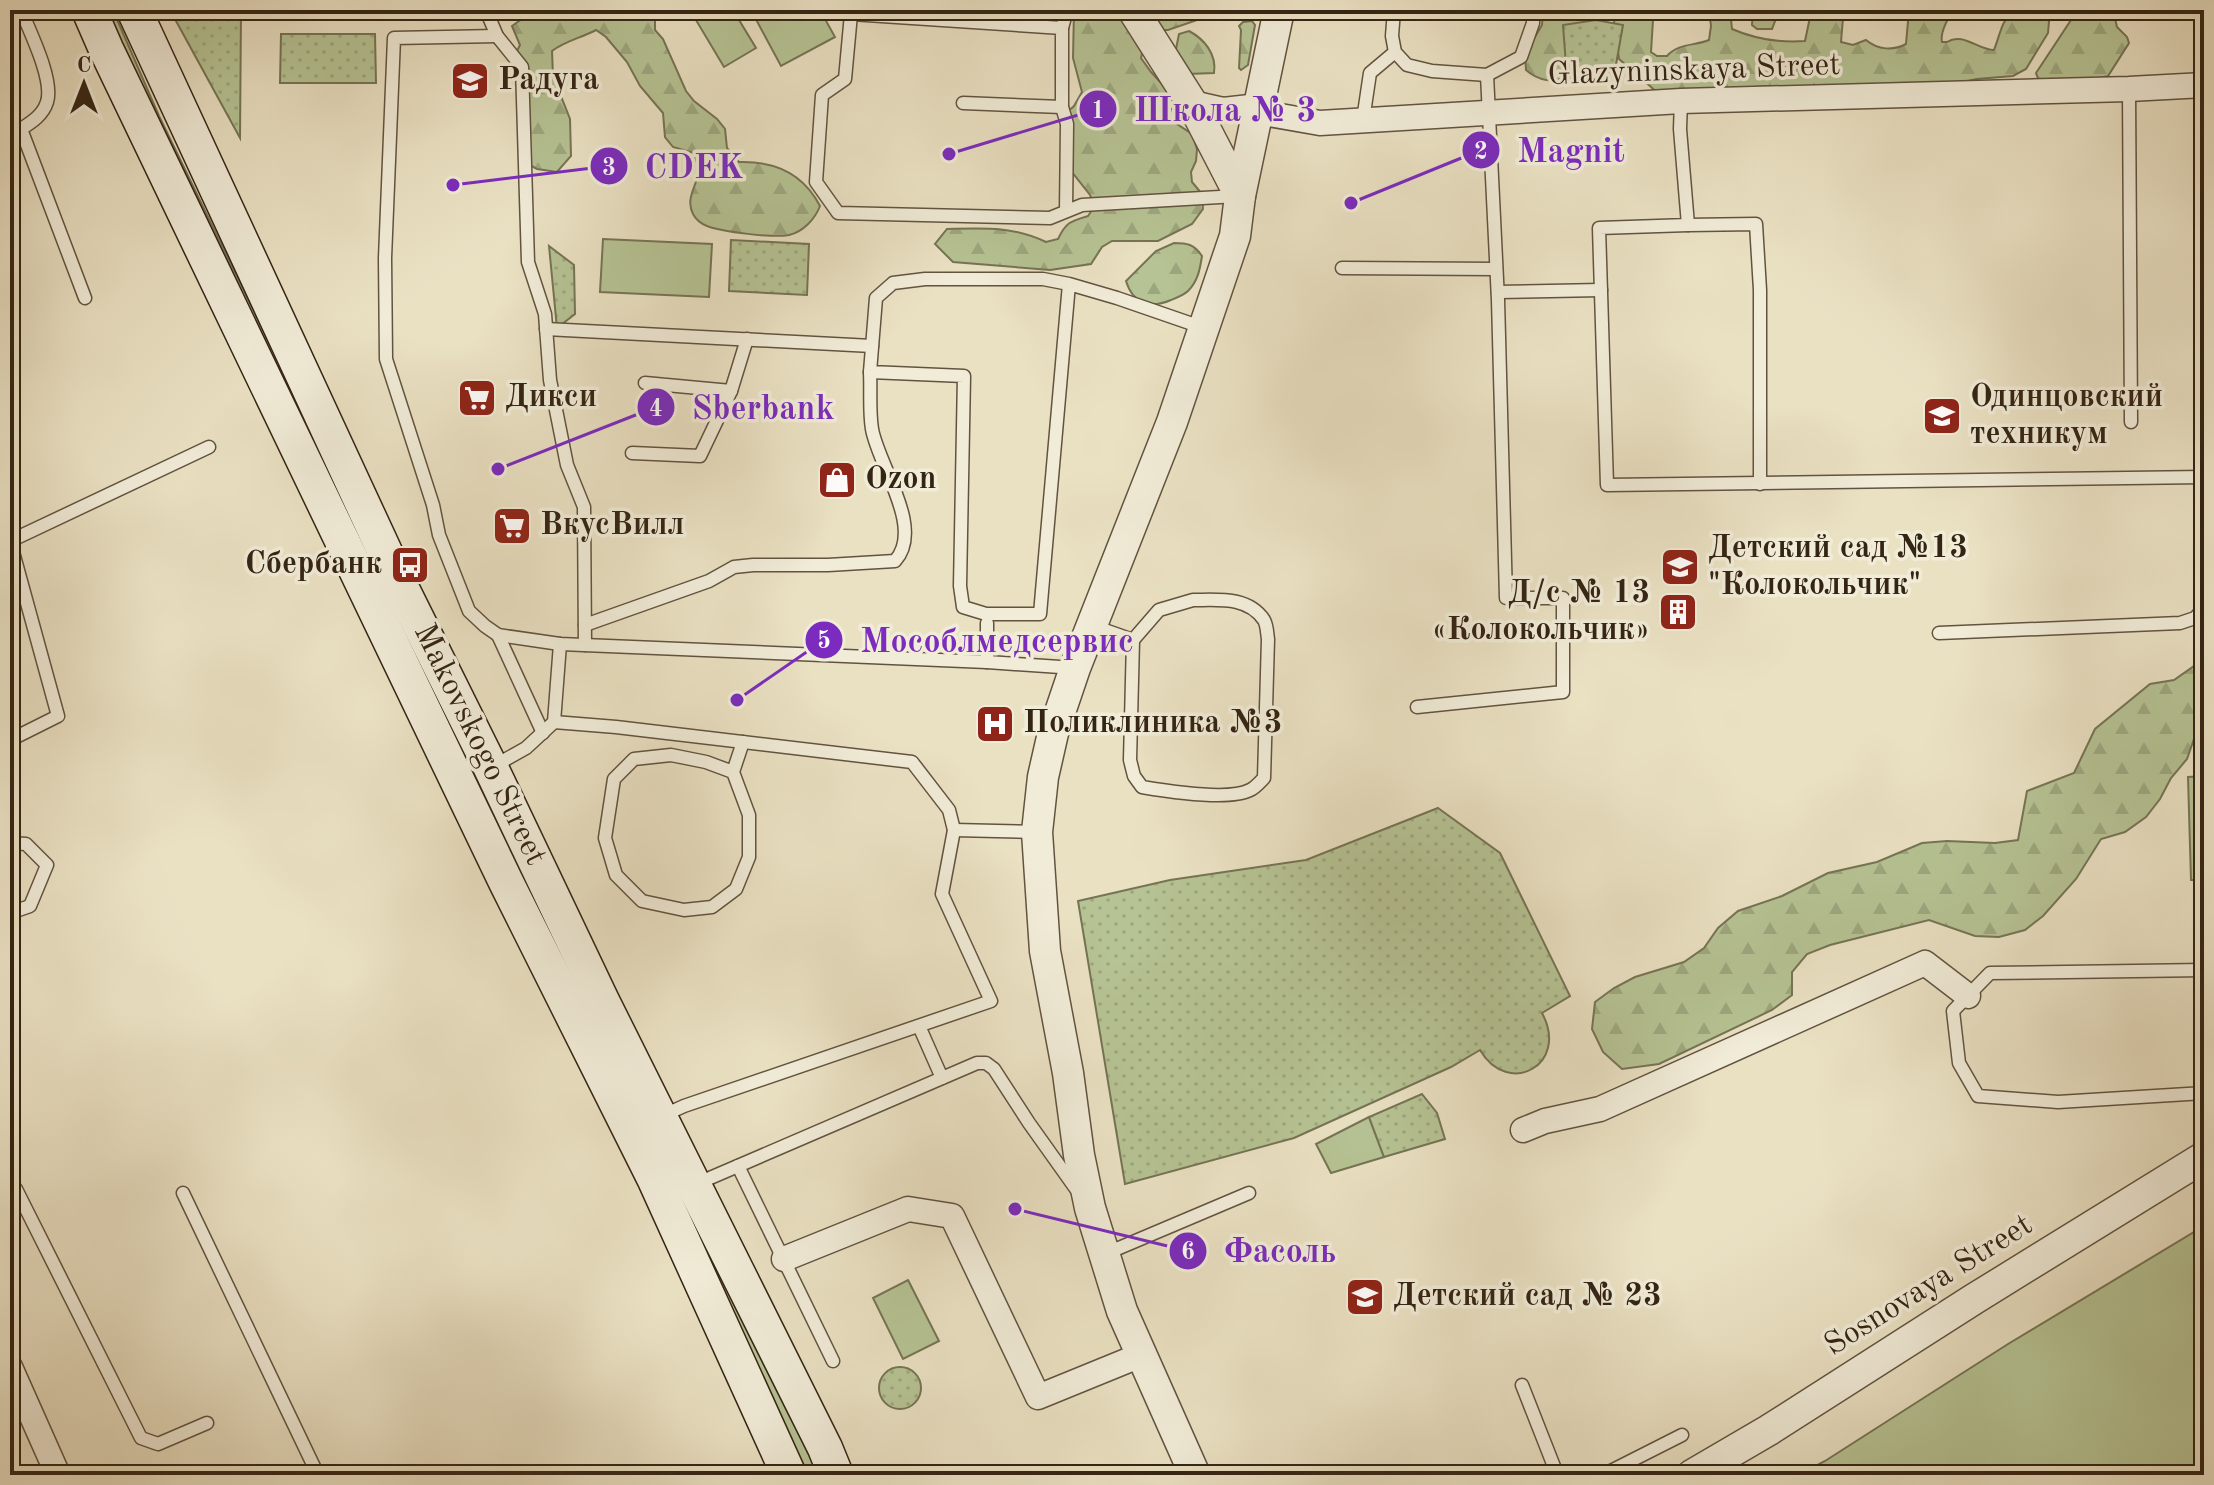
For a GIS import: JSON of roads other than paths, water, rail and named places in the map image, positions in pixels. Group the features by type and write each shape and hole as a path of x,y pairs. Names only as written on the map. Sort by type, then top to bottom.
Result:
{"main road":[{"name":"Makovskogo Street","path":"89,10 370,603 655,1180 782,1469"},
{"name":"Makovskogo Street","path":"134,10 389,562 836,1475"}],"street":[{"path":"1133,10 1192,103 1240,196"},
{"path":"1195,1475 1122,1311 1090,1208 1045,951 1037,832 1043,777 1053,733 1075,668 1172,422 1235,236 1240,196 1279,10"},
{"name":"Glazyninskaya Street","path":"1192,103 1223,110 1259,106 1269,114 1320,123 1681,101 2129,89 2202,79"},
{"path":"1523,1130 1545,1121 1600,1109 1925,963 1968,996"},
{"name":"Sosnovaya Street","path":"1692,1475 2204,1157"},
{"path":"784,1259 908,1209 952,1216 1038,1397 1141,1355"},
{"path":"10,1367 58,1475"}],"lane":[{"path":"21,10 47,80 48,101 38,117 21,129 85,298"},
{"path":"486,10 497,36 522,67 528,262 545,314 550,380 567,465 584,507 585,645"},
{"path":"1066,211 1067,124 1062,107 1062,28 1067,10"},
{"path":"1394,10 1392,36 1395,52 1407,65 1432,71 1487,75 1521,57 1533,23 1533,10"},
{"path":"1062,28 851,14 845,79 822,95 816,182 838,213 1050,218 1082,205 1240,196"},
{"path":"497,36 394,38 385,272 386,359 433,505 439,535 469,611 498,635 543,733"},
{"path":"1363,120 1370,73 1395,52"},
{"path":"1417,707 1563,692 1563,598 1506,598 1498,292 1487,75"},
{"path":"2129,89 2131,422"},
{"path":"1681,101 1680,129 1688,225"},
{"path":"963,103 1062,107"},
{"path":"1760,484 1760,290 1756,224 1599,228 1607,485 1760,484 2204,477"},
{"path":"1342,268 1496,269"},
{"path":"585,625 709,581 734,567 895,561 902,554 902,509 872,430 870,372 876,298 893,283 925,279 1043,279 1117,298 1204,328"},
{"path":"870,372 964,376 960,586 963,607 986,614 1040,614 1069,284"},
{"path":"1498,292 1601,290"},
{"path":"546,329 872,346"},
{"path":"632,453 700,456 731,391 747,339"},
{"path":"645,383 731,391"},
{"path":"10,740 58,716 10,541 209,447"},
{"path":"1193,600 1235,601 1249,606 1265,621 1268,639 1264,778 1249,791 1226,794 1173,792 1142,787 1134,776 1130,760 1133,640 1159,610 1193,600"},
{"path":"1939,633 2180,623 2195,618 2204,608"},
{"path":"987,623 987,662"},
{"path":"1093,626 1133,640"},
{"path":"498,635 560,644 1075,668"},
{"path":"491,768 526,748 554,722 560,644"},
{"path":"554,722 912,762 949,810 954,830 942,894 991,1001 684,1106 660,1117"},
{"path":"733,772 706,762 671,755 634,759 614,779 605,838 616,875 642,901 684,910 712,907 736,889 749,857 749,815 733,772 743,742"},
{"path":"954,830 1037,832"},
{"path":"10,843 26,844 47,865 30,906 10,913"},
{"path":"2204,970 1990,973 1953,1011 1959,1063 1978,1096 2058,1102 2204,1093"},
{"path":"919,1026 942,1078"},
{"path":"693,1185 977,1063 986,1063 994,1069 1090,1208"},
{"path":"738,1166 833,1361"},
{"path":"10,1191 16,1189 141,1438 158,1444 207,1423"},
{"path":"183,1193 318,1475"},
{"path":"1102,1251 1119,1248 1249,1193"},
{"path":"1522,1385 1556,1472 1540,1475"},
{"path":"1603,1475 1682,1435"}],"place":[{"name":"Радуга","path":"470,81"},
{"name":"Школа № 3","path":"949,154"},
{"name":"CDEK","path":"453,185"},
{"name":"Magnit","path":"1351,203"},
{"name":"Дикси","path":"477,398"},
{"name":"Одинцовский техникум","path":"1942,416"},
{"name":"Sberbank","path":"498,469"},
{"name":"Ozon","path":"837,480"},
{"name":"ВкусВилл","path":"512,526"},
{"name":"Сбербанк","path":"410,565"},
{"name":"Детский сад №13 \"Колокольчик\"","path":"1680,567"},
{"name":"Д/с № 13 «Колокольчик»","path":"1678,612"},
{"name":"Мособлмедсервис","path":"737,700"},
{"name":"Поликлиника №3","path":"995,724"},
{"name":"Фасоль","path":"1015,1209"},
{"name":"Детский сад № 23","path":"1365,1297"}]}
